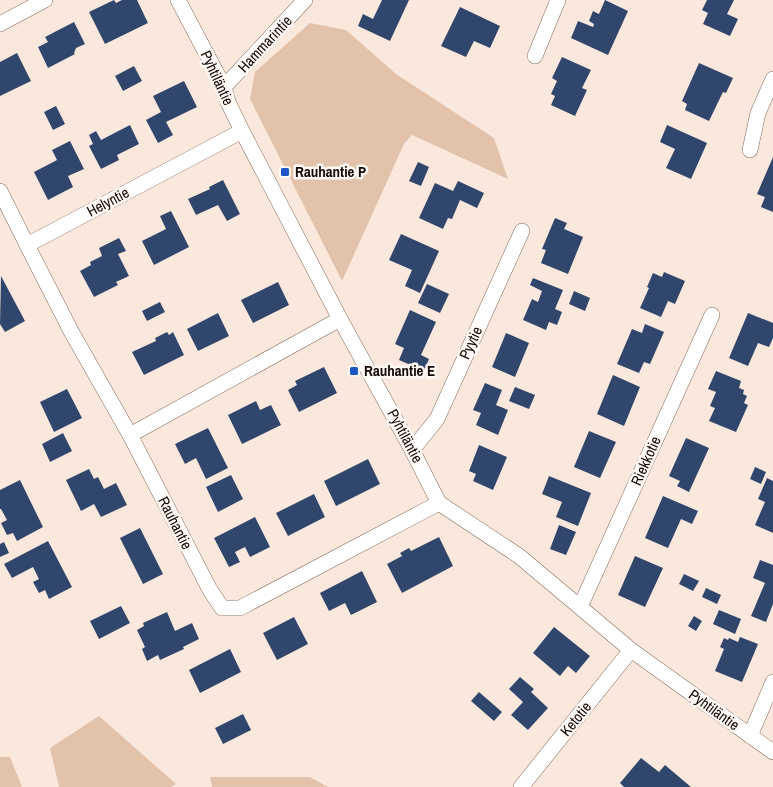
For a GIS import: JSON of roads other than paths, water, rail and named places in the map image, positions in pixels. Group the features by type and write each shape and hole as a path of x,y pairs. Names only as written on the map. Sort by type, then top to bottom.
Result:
{"street":[{"path":"0,24 46,0"},
{"name":"Pyhtiläntie","path":"178,0 224,87 228,102 242,131 439,503 519,556 631,650 773,752"},
{"name":"Hammarintie","path":"224,87 305,0"},
{"path":"534,56 558,0"},
{"path":"750,150 758,112 773,79"},
{"name":"Helyntie","path":"27,245 242,131"},
{"path":"0,191 72,333 130,434 340,319"},
{"name":"Pyytie","path":"412,450 437,418 522,231"},
{"name":"Riekkotie","path":"580,607 712,315"},
{"name":"Rauhantie","path":"130,434 210,590 222,608 240,608 439,503"},
{"name":"Ketotie","path":"522,787 631,650"},
{"path":"750,736 773,682"}],"place":[{"name":"Rauhantie P","path":"285,172"},
{"name":"Rauhantie E","path":"354,371"}]}
